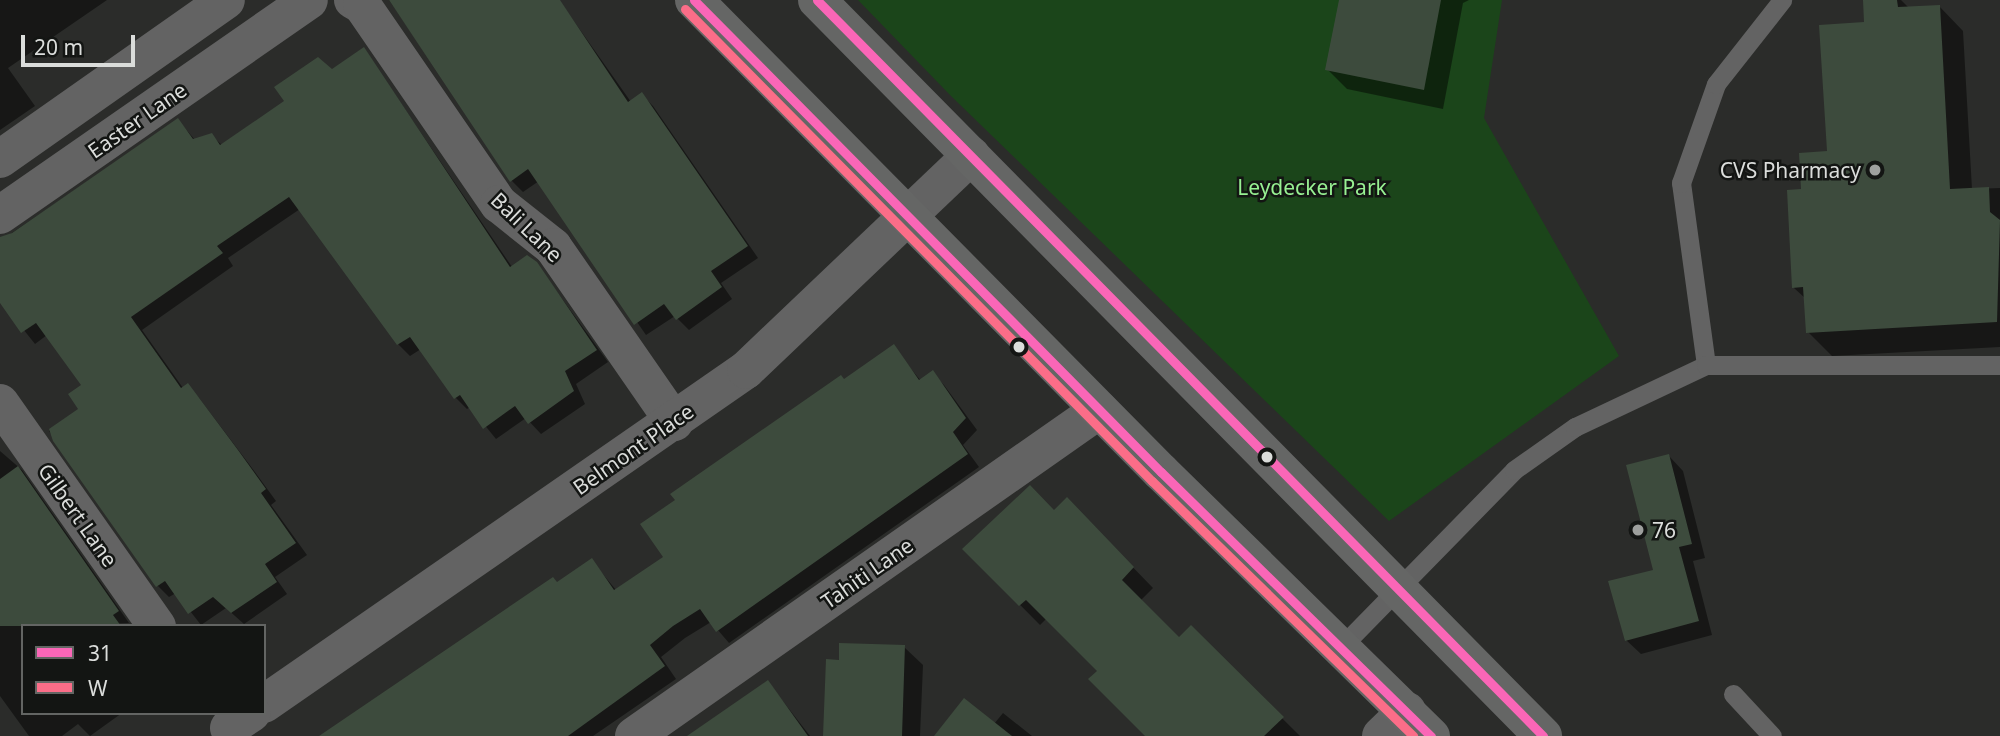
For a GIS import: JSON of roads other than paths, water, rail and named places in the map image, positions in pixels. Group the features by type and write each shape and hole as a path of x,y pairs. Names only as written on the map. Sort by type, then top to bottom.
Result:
{"main road":[{"path":"694,0 1339,649 1406,728"},
{"path":"817,0 1543,736"}],"street":[{"name":"Easter Lane","path":"0,215 309,0"},
{"name":"Bali Lane","path":"353,0 362,5 499,204 553,247 674,422"},
{"path":"0,159 216,3"},
{"name":"Belmont Place","path":"266,703 674,422 755,361 971,156"},
{"name":"Gilbert Lane","path":"0,403 156,624"},
{"name":"Tahiti Lane","path":"634,736 1099,410"}],"lane":[{"path":"1706,366 1681,183 1716,85 1782,0"},
{"path":"1339,649 1514,470 1575,427 1706,366 2000,365"},
{"path":"1733,694 1772,736"}],"place":[{"name":"CVS Pharmacy","path":"1875,170"},
{"name":"76","path":"1638,530"}],"park label":[{"name":"Leydecker Park","path":"1312,187"}]}
